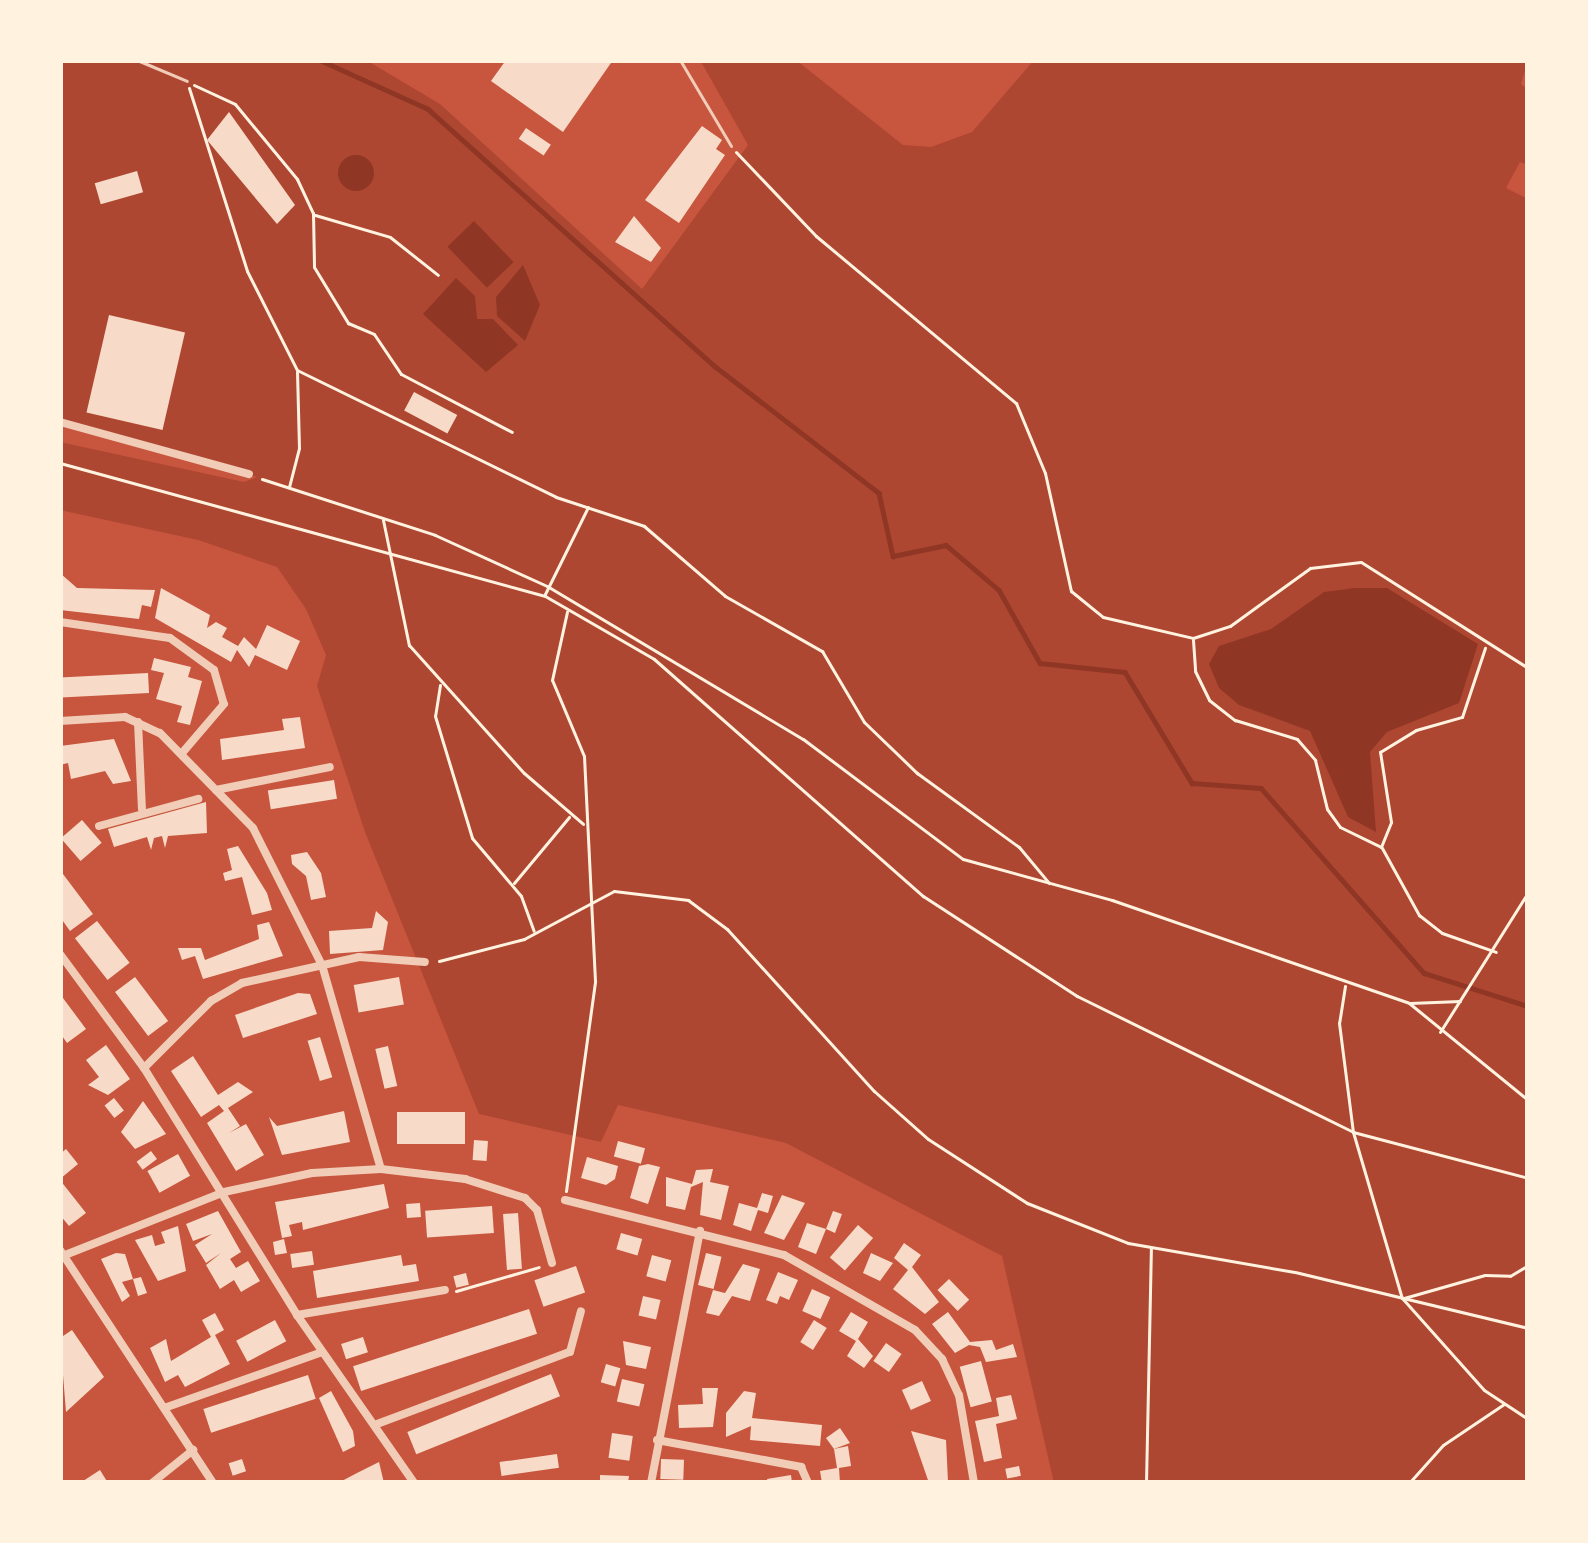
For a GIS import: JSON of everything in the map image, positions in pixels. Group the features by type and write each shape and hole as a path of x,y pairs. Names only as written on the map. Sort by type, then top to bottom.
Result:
{"street":[{"path":"60,422 249,474"},
{"path":"60,622 170,638 214,670 224,704 183,752"},
{"path":"60,721 138,721 183,752 253,828 322,965 381,1168"},
{"path":"138,721 142,809"},
{"path":"216,790 330,767"},
{"path":"99,826 142,809 198,799"},
{"path":"60,954 144,1068 297,1315 414,1483"},
{"path":"144,1068 211,1001 242,983 359,957 425,962"},
{"path":"213,1483 167,1407 61,1254 224,1192 312,1173 381,1168 505,1190 537,1210 552,1263"},
{"path":"565,1200 784,1255 915,1330 942,1358 958,1395 974,1483"},
{"path":"650,1483 700,1232"},
{"path":"297,1315 445,1290"},
{"path":"377,1424 570,1352 581,1310"},
{"path":"167,1407 322,1352"},
{"path":"657,1440 801,1467 808,1483"},
{"path":"152,1483 193,1450"}],"lane":[{"path":"137,60 187,81"},
{"path":"680,60 731,146"}],"path":[{"path":"187,81 235,104 297,178 313,215 314,267 348,323 374,334 401,374 512,432"},
{"path":"187,81 247,271 297,370 298,448 289,489"},
{"path":"731,146 815,236 1016,403 1045,473 1071,591 1102,617 1193,638 1230,626 1310,568 1340,560 1361,562 1528,668"},
{"path":"313,215 390,237 438,275"},
{"path":"297,370 588,507 644,526 725,596 822,651 864,722 917,773 1019,847 1051,884"},
{"path":"60,463 545,596 654,659 923,896 1077,996 1353,1132 1528,1178"},
{"path":"249,474 382,518 547,586 803,739 963,859 1408,1004 1461,1001"},
{"path":"545,596 588,507"},
{"path":"382,518 393,551 409,645 440,685 583,824"},
{"path":"565,1200 595,981 583,824 584,756 552,680 568,610"},
{"path":"1193,638 1195,671 1209,700 1235,720 1297,739 1316,760 1327,809 1340,827 1381,847 1419,915 1442,933 1496,952"},
{"path":"1381,847 1391,822 1380,752 1394,740 1462,717 1486,645"},
{"path":"440,685 435,716 472,838 513,884 535,932"},
{"path":"513,884 569,815"},
{"path":"425,962 474,958 591,901 653,890 688,900 728,929 835,1051 928,1139 1062,1220 1151,1246 1528,1328"},
{"path":"1440,1032 1477,984 1528,892"},
{"path":"1345,983 1339,1023 1353,1132 1402,1298 1505,1403 1528,1419"},
{"path":"1408,1004 1528,1100"},
{"path":"1146,1483 1151,1246"},
{"path":"445,1290 552,1263"},
{"path":"1402,1298 1485,1275 1510,1276 1528,1264"},
{"path":"1409,1483 1443,1444 1505,1403"}],"shaded area":[{"path":"60,60 366,60 440,104 642,289 748,145 700,60 796,60 903,145 931,147 972,132 1034,60 1528,60 1521,84 1528,90 1528,165 1520,162 1506,188 1528,199 1528,1483 1054,1483 1002,1256 786,1143 618,1105 601,1142 479,1114 365,832 317,686 326,655 306,609 277,567 198,540 60,510 60,442 244,482 257,477 60,422"},
{"path":"356,155 369,160 374,173 369,186 356,191 343,186 338,173 343,160"},
{"path":"474,221 514,262 487,288 447,247"},
{"path":"523,265 540,305 525,341 497,316 496,297"},
{"path":"456,278 475,296 477,319 493,319 518,345 486,372 423,314"},
{"path":"1387,588 1478,644 1459,703 1387,732 1370,752 1376,832 1348,817 1310,731 1239,705 1219,688 1209,664 1219,646 1271,629 1324,592"}],"building":[{"path":"506,60 613,60 563,132 491,81"},
{"path":"229,112 295,205 277,224 207,140"},
{"path":"702,126 722,140 716,149 725,155 679,223 645,200"},
{"path":"526,128 551,145 544,156 519,139"},
{"path":"137,171 143,192 101,204 95,183"},
{"path":"634,216 661,248 651,262 615,242"},
{"path":"109,315 185,333 163,430 87,412"},
{"path":"414,392 457,415 447,434 404,411"},
{"path":"60,573 77,588 155,590 151,607 142,605 139,619 60,610"},
{"path":"161,588 210,615 207,628 216,622 227,628 222,637 238,646 244,637 256,649 267,625 300,641 287,670 255,655 249,667 237,650 231,662 155,618"},
{"path":"154,658 191,667 188,677 202,681 190,725 177,722 182,706 156,699 164,673 151,670"},
{"path":"148,673 149,693 61,698 60,678"},
{"path":"300,717 305,748 222,760 220,739 284,730 282,719"},
{"path":"114,739 131,781 113,784 105,771 71,779 68,763 60,765 60,746"},
{"path":"334,780 337,799 271,809 268,790"},
{"path":"206,802 207,833 168,836 165,848 162,836 154,838 151,850 147,837 114,847 108,829"},
{"path":"82,820 102,843 81,861 61,838"},
{"path":"238,846 272,910 252,915 242,877 225,881 223,873 232,870 227,849"},
{"path":"307,852 321,873 326,897 311,900 306,876 292,864 291,855"},
{"path":"60,870 93,914 70,931 60,917"},
{"path":"376,911 388,922 383,950 330,954 329,931 372,928"},
{"path":"97,921 130,963 108,980 75,938"},
{"path":"269,922 283,956 203,979 195,956 182,960 178,948 201,948 205,960 259,939 257,925"},
{"path":"135,977 168,1021 148,1036 115,992"},
{"path":"399,977 404,1005 359,1013 354,985"},
{"path":"298,993 310,994 317,1014 243,1038 235,1015"},
{"path":"60,994 86,1029 67,1043 60,1033"},
{"path":"320,1037 332,1077 320,1081 308,1041"},
{"path":"106,1045 130,1079 108,1095 88,1085 99,1077 86,1060"},
{"path":"388,1046 397,1086 385,1089 375,1049"},
{"path":"193,1056 218,1095 238,1082 253,1092 228,1108 240,1126 229,1133 246,1124 264,1155 236,1171 207,1123 224,1111 219,1105 201,1117 171,1071"},
{"path":"114,1098 124,1111 114,1118 105,1105"},
{"path":"143,1101 166,1134 135,1149 121,1132"},
{"path":"344,1111 350,1142 282,1155 269,1117 277,1126"},
{"path":"397,1112 465,1112 465,1144 397,1144"},
{"path":"474,1140 488,1141 487,1161 473,1160"},
{"path":"618,1141 645,1148 641,1164 614,1156"},
{"path":"66,1149 78,1164 60,1179 60,1154"},
{"path":"151,1151 157,1159 143,1170 137,1162"},
{"path":"178,1154 190,1176 160,1193 147,1171"},
{"path":"587,1157 618,1166 615,1179 606,1185 581,1178"},
{"path":"639,1166 660,1167 648,1204 630,1198"},
{"path":"713,1169 710,1182 729,1186 721,1220 700,1215 703,1182 691,1187 685,1210 666,1206 666,1177 692,1184 696,1170"},
{"path":"60,1180 86,1213 69,1226 60,1215"},
{"path":"384,1184 389,1208 303,1230 302,1222 289,1225 292,1236 282,1238 275,1202"},
{"path":"762,1193 773,1196 768,1213 758,1210 751,1231 733,1225 739,1203 757,1208"},
{"path":"782,1195 805,1203 784,1240 764,1233"},
{"path":"420,1203 421,1217 407,1218 406,1204"},
{"path":"492,1206 494,1233 427,1238 425,1211"},
{"path":"218,1211 241,1252 230,1259 236,1268 248,1261 260,1281 241,1292 234,1280 220,1289 206,1265 221,1253 206,1263 195,1245 212,1234 193,1241 186,1224"},
{"path":"833,1211 842,1214 835,1233 826,1229"},
{"path":"518,1213 522,1269 507,1270 503,1214"},
{"path":"807,1223 826,1229 816,1254 798,1247"},
{"path":"858,1225 873,1238 845,1271 830,1257"},
{"path":"178,1226 186,1271 158,1281 135,1240 152,1235 155,1246 165,1243 161,1232"},
{"path":"621,1233 642,1239 637,1255 616,1249"},
{"path":"284,1239 287,1253 275,1255 273,1242"},
{"path":"904,1243 921,1255 912,1267 939,1302 925,1314 893,1289 908,1270 894,1258"},
{"path":"312,1251 314,1265 292,1268 290,1254"},
{"path":"706,1253 722,1257 714,1289 698,1285"},
{"path":"871,1253 893,1263 880,1281 863,1273"},
{"path":"125,1254 133,1279 122,1282 130,1296 122,1302 101,1259"},
{"path":"401,1255 403,1266 416,1264 419,1281 317,1298 313,1271"},
{"path":"652,1255 671,1260 666,1281 646,1276"},
{"path":"743,1264 760,1269 750,1301 732,1296 719,1316 706,1313 713,1290 725,1293"},
{"path":"576,1266 585,1292 544,1307 534,1280"},
{"path":"778,1272 798,1280 789,1300 780,1296 777,1304 766,1300"},
{"path":"466,1273 469,1285 456,1288 453,1276"},
{"path":"141,1277 147,1293 138,1296 133,1279"},
{"path":"949,1279 969,1300 958,1311 937,1290"},
{"path":"812,1289 830,1297 821,1319 802,1311"},
{"path":"643,1296 661,1300 656,1320 639,1315"},
{"path":"529,1309 537,1334 361,1391 353,1366"},
{"path":"851,1312 868,1322 858,1339 873,1356 864,1368 847,1356 856,1341 839,1331"},
{"path":"948,1312 970,1342 992,1340 996,1350 1013,1344 1017,1357 986,1362 980,1347 969,1345 955,1353 932,1324"},
{"path":"215,1313 224,1330 215,1335 230,1364 185,1387 178,1375 165,1382 150,1348 166,1339 171,1361 211,1337 202,1320"},
{"path":"275,1320 286,1341 247,1362 236,1341"},
{"path":"814,1320 827,1328 813,1350 800,1342"},
{"path":"72,1330 104,1377 66,1412 60,1338"},
{"path":"363,1337 368,1352 346,1359 341,1344"},
{"path":"623,1341 651,1347 646,1369 626,1365"},
{"path":"886,1343 902,1354 889,1372 873,1361"},
{"path":"981,1361 992,1402 971,1407 960,1367"},
{"path":"606,1364 620,1368 615,1386 601,1382"},
{"path":"551,1374 560,1396 416,1454 407,1432"},
{"path":"308,1375 316,1399 211,1433 203,1409"},
{"path":"622,1379 644,1384 639,1407 617,1401"},
{"path":"922,1381 931,1401 911,1410 902,1390"},
{"path":"702,1388 718,1388 713,1427 679,1428 678,1405 703,1404"},
{"path":"331,1391 353,1431 355,1446 343,1452 319,1398"},
{"path":"744,1391 756,1393 752,1418 822,1425 820,1446 750,1440 751,1426 726,1437 726,1413"},
{"path":"1011,1395 1017,1419 996,1424 1002,1458 984,1462 975,1421 999,1416 996,1398"},
{"path":"840,1428 850,1443 834,1449 826,1438"},
{"path":"911,1431 946,1440 948,1482 929,1483"},
{"path":"612,1433 633,1436 629,1461 609,1458"},
{"path":"848,1446 851,1466 839,1468 840,1483 822,1483 820,1471 837,1468 834,1449"},
{"path":"557,1454 559,1468 502,1476 500,1462"},
{"path":"242,1459 246,1471 233,1476 229,1463"},
{"path":"661,1459 684,1460 683,1480 660,1479"},
{"path":"379,1462 384,1483 338,1483 357,1473"},
{"path":"1019,1466 1021,1476 1007,1478 1005,1469"},
{"path":"100,1470 108,1483 80,1483"},
{"path":"600,1475 629,1476 628,1483 600,1483"},
{"path":"791,1475 792,1483 768,1483 767,1479"}],"waterway":[{"path":"320,60 428,109 716,367 879,493 893,556 946,545 999,590 1040,663 1125,672 1192,783 1261,788 1424,973 1528,1006"}]}
